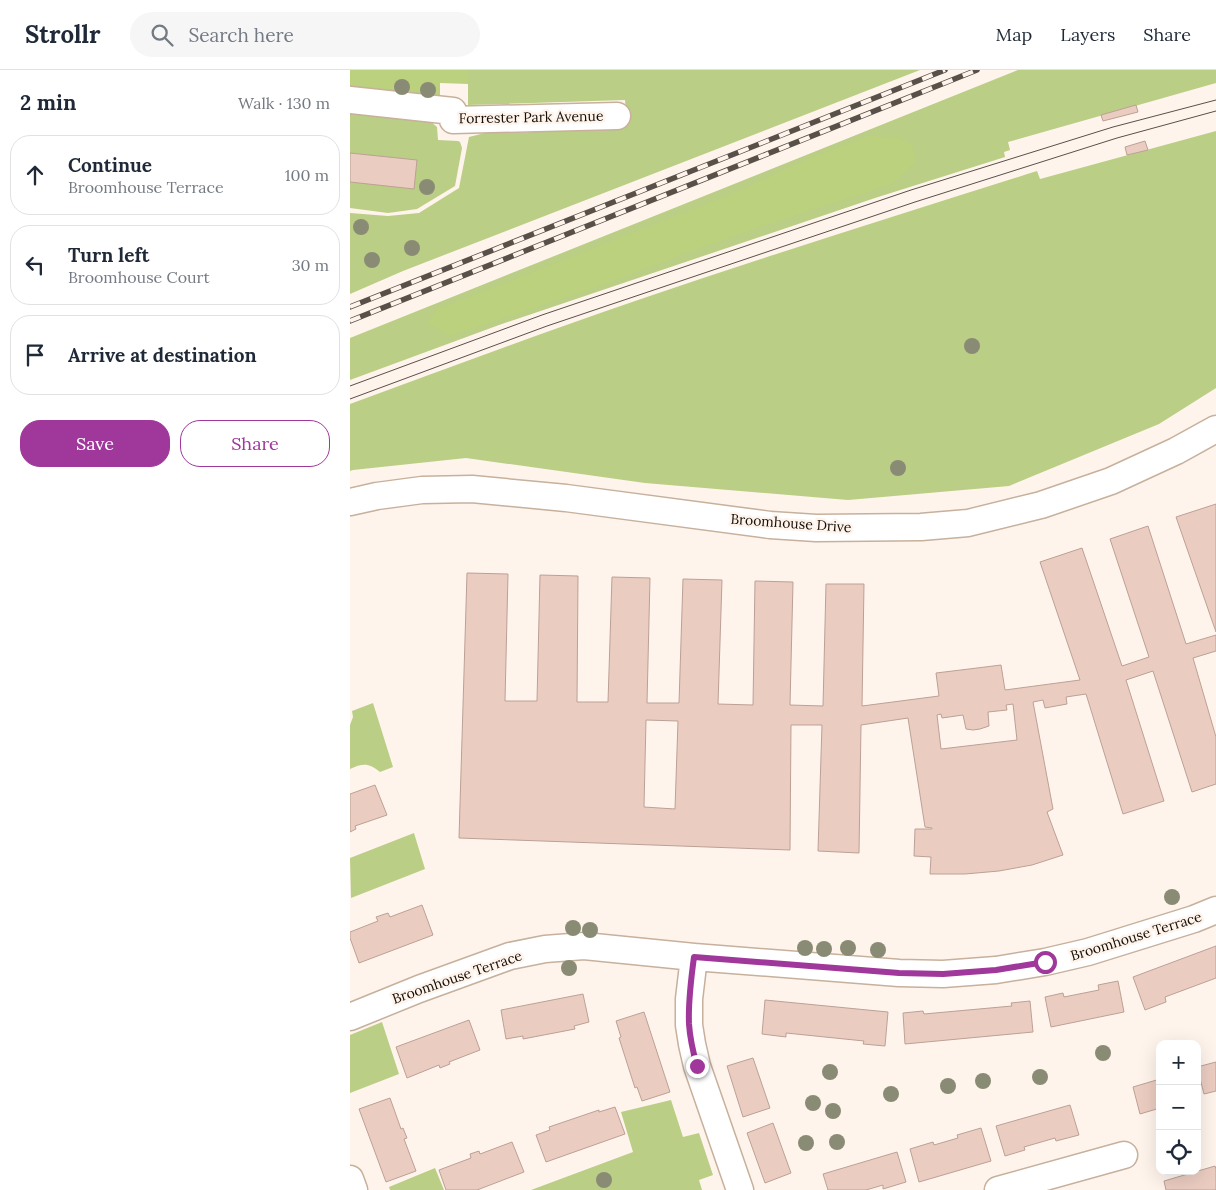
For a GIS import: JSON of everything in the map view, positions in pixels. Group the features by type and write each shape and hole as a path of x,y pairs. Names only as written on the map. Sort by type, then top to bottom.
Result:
{"street":[{"name":"Forrester Park Avenue","path":"350,100 453,110 617,116"},
{"name":"Broomhouse Drive","path":"350,502 422,490 472,489 566,498 770,525 816,528 921,527 968,523 1042,505 1111,481 1176,451 1216,429"},
{"name":"Broomhouse Terrace","path":"350,1017 419,988 510,956 545,949 584,946 694,957 899,973 943,974 996,970 1045,962 1088,952 1185,922 1216,910"},
{"path":"694,957 689,999 689,1025 692,1044 697,1066 740,1190"},
{"path":"998,1190 1124,1155"},
{"path":"350,1179 354,1190"}],"green space":[{"path":"350,70 468,70 468,84 440,83 440,99 350,90"},
{"path":"468,70 920,70 403,271 350,294 350,213 388,216 419,213 459,188 469,137 485,133 520,133 627,124 625,100 468,105"},
{"path":"1018,70 1216,70 1216,83 1008,142 1010,150 1004,152 1005,157 875,198 499,325 350,380 350,338"},
{"path":"350,113 430,121 437,127 438,140 460,142 462,148 455,186 417,209 388,213 350,208"},
{"path":"1216,131 1216,388 1159,424 1009,486 848,500 645,483 466,458 350,471 350,404 638,300 787,250 1037,171 1040,179"},
{"path":"870,136 900,138 913,146 915,163 892,184 757,228 603,285 450,336 427,323 436,310 732,194 817,155"},
{"path":"373,703 393,767 380,772 366,765 350,769 350,725 353,717 352,711"},
{"path":"414,833 425,869 351,898 350,858"},
{"path":"382,1022 399,1074 350,1093 350,1035"},
{"path":"671,1100 683,1137 699,1133 713,1175 699,1180 702,1190 531,1190 633,1152 621,1112"},
{"path":"435,1168 444,1190 390,1190 389,1187"}],"building":[{"path":"1136,105 1138,112 1103,121 1101,115"},
{"path":"1145,141 1148,150 1127,155 1125,147"},
{"path":"350,153 417,160 414,189 350,182"},
{"path":"1216,504 1216,632 1176,517"},
{"path":"1148,526 1186,644 1216,635 1216,651 1193,658 1216,737 1216,784 1192,792 1153,671 1126,680 1164,801 1123,814 1086,694 1066,697 1067,704 1045,708 1043,700 1033,702 1053,809 1047,812 1063,855 1032,865 999,871 965,874 930,874 931,857 914,856 915,829 932,828 925,827 908,718 861,725 859,853 818,851 822,725 791,725 790,850 459,838 467,573 508,574 505,701 537,701 540,575 578,576 577,702 608,702 612,577 650,578 647,703 679,703 683,579 722,580 718,704 753,705 755,581 793,582 790,705 823,706 826,584 864,584 862,706 939,696 936,673 1001,665 1005,690 1080,680 1040,562 1082,548 1122,666 1149,657 1110,539","holes":["1013,704 1017,740 941,749 937,715 941,714 942,718 963,715 966,729 980,729 989,726 988,712 1007,710 1006,705","646,720 678,721 675,809 644,807"]},
{"path":"375,785 387,815 355,826 356,829 350,832 350,794"},
{"path":"422,905 433,935 359,963 350,938 350,932 378,921 376,917 388,913 390,917"},
{"path":"1216,946 1216,978 1165,997 1166,1002 1145,1010 1133,977"},
{"path":"1118,981 1124,1012 1051,1027 1045,997 1063,993 1064,997 1099,990 1098,985"},
{"path":"583,994 589,1022 574,1026 575,1029 523,1039 523,1036 506,1039 501,1010"},
{"path":"765,1000 888,1012 885,1046 863,1044 864,1041 786,1033 786,1037 762,1034"},
{"path":"1030,1001 1033,1032 905,1044 903,1013 923,1011 924,1014 1012,1006 1011,1003"},
{"path":"644,1012 670,1092 642,1101 637,1087 635,1088 619,1038 621,1037 616,1021"},
{"path":"469,1020 480,1050 449,1062 450,1064 440,1068 439,1065 407,1078 396,1047"},
{"path":"753,1058 770,1108 743,1117 727,1066"},
{"path":"1216,1062 1216,1091 1204,1094 1201,1082 1201,1066"},
{"path":"1156,1080 1156,1109 1140,1114 1133,1087"},
{"path":"390,1098 401,1129 403,1128 407,1138 404,1139 416,1171 386,1182 359,1109"},
{"path":"1070,1105 1079,1135 1056,1141 1055,1138 1024,1147 1025,1150 1005,1156 996,1126"},
{"path":"615,1107 625,1134 546,1162 536,1135 550,1130 549,1127 599,1110 599,1112"},
{"path":"773,1123 791,1173 765,1183 747,1133"},
{"path":"981,1128 991,1161 919,1182 910,1149 933,1142 934,1145 958,1138 957,1135"},
{"path":"512,1142 524,1172 477,1190 446,1190 439,1170 471,1158 470,1154 479,1151 480,1154"},
{"path":"897,1152 906,1182 883,1189 883,1185 866,1190 828,1190 823,1174"},
{"path":"1215,1166 1216,1190 1166,1190 1164,1181 1184,1175 1201,1175 1201,1170"}],"tram line":[{"path":"350,386 542,315 911,190 1113,127 1216,100"},
{"path":"350,399 547,326 915,202 1117,138 1216,111"}],"railway":[{"path":"350,307 945,70"},
{"path":"350,321 977,70"}],"route":[{"path":"697,1066 689,1025 689,999 694,957 899,973 943,974 996,970 1045,962"}]}
